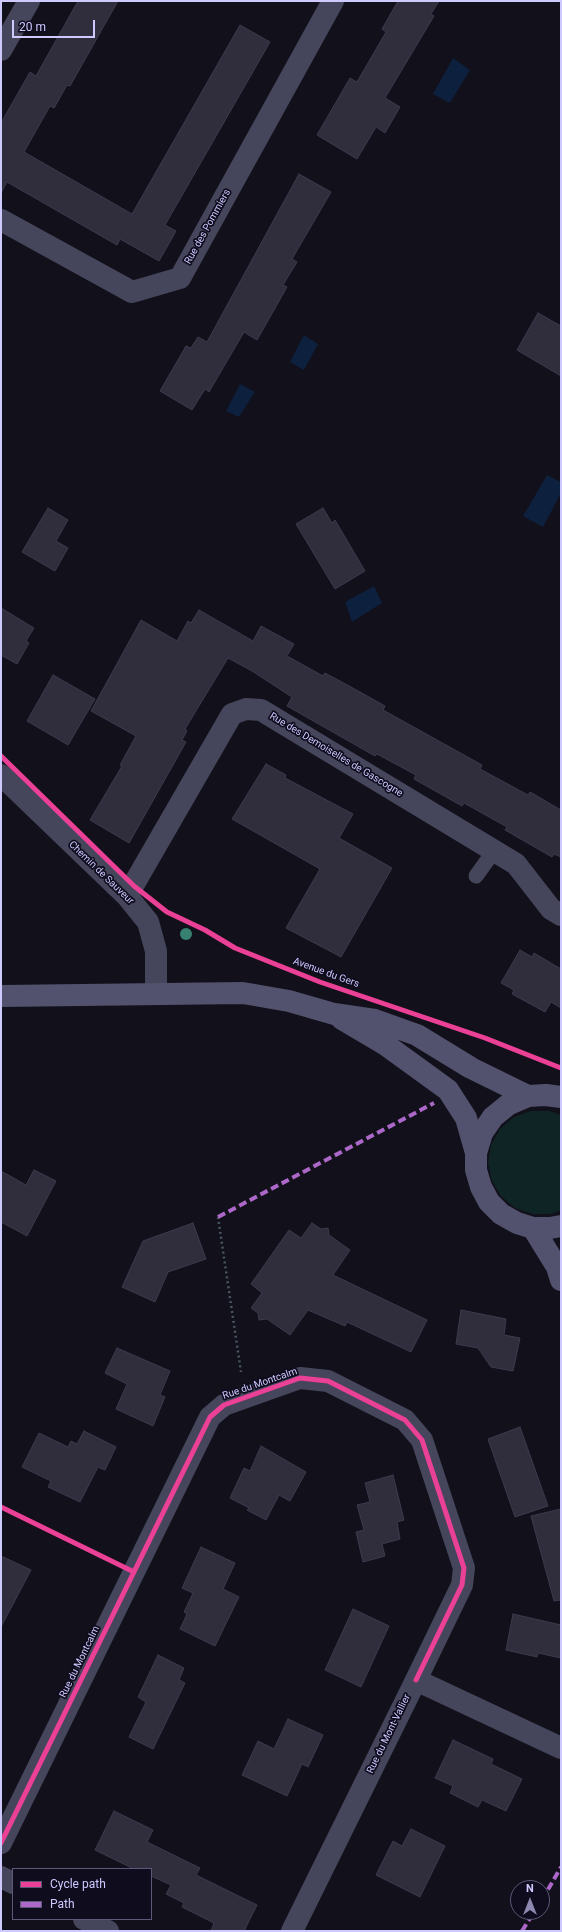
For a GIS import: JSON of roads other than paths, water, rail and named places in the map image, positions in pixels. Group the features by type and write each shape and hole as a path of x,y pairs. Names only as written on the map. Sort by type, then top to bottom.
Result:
{"main road":[{"path":"1,996 243,993 289,1001 334,1014 375,1020 416,1035 471,1068 528,1096"},
{"path":"334,1014 386,1045 448,1090 466,1118 476,1153 476,1170 481,1187 489,1202 506,1217 516,1223 533,1228 550,1228 561,1226"},
{"path":"476,1153 482,1133 493,1117 509,1104 528,1096 546,1095 561,1097"},
{"path":"533,1228 557,1267 561,1280"}],"street":[{"path":"1,50 29,1"},
{"name":"Rue des Pommiers","path":"1,220 132,292 180,278 333,1"},
{"name":"Rue des Demoiselles de Gascogne","path":"127,896 232,714 246,709 261,710 516,864 551,909 561,915"},
{"name":"Chemin de Sauveur","path":"1,775 127,896 148,922 156,951 156,993"},
{"name":"Rue du Montcalm","path":"1,1843 210,1417 224,1405 300,1378 328,1381 405,1420 422,1440 464,1568 462,1585 416,1680"},
{"path":"416,1680 561,1748"},
{"name":"Rue du Mont-Vallier","path":"292,1931 416,1680"},
{"path":"1,1877 12,1882"},
{"path":"86,1920 108,1931"}],"lane":[{"path":"476,876 494,851"}],"water":[{"path":"453,58 470,70 450,103 433,94"},
{"path":"304,335 318,344 304,370 290,362"},
{"path":"240,384 255,392 239,417 226,411"},
{"path":"547,475 561,482 561,493 543,527 523,516"},
{"path":"374,586 382,603 352,622 345,602"}]}
